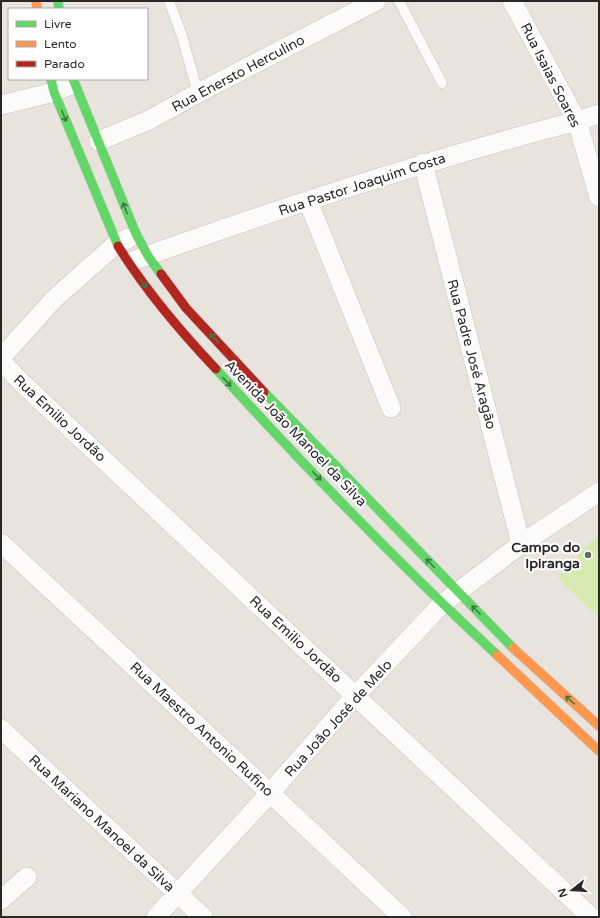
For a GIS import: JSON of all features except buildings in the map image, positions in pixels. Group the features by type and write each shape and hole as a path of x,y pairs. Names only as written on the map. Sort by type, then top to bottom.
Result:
{"street":[{"name":"Rua Enersto Herculino","path":"99,141 149,120 376,1"},
{"name":"Rua Isaias Soares","path":"512,1 577,121 599,197"},
{"path":"1,105 53,85 74,81"},
{"name":"Avenida João Manoel da Silva","path":"74,81 136,234 148,256 196,319 263,391 524,659 599,726"},
{"name":"Avenida João Manoel da Silva","path":"53,85 116,244 154,298 195,346 275,434 442,604 599,751"},
{"name":"Rua Pastor Joaquim Costa","path":"128,263 423,163 599,114"},
{"name":"Rua Padre José Aragão","path":"423,163 521,544"},
{"path":"308,201 391,408"},
{"path":"1,358 53,300 116,244 136,234"},
{"name":"Rua Emilio Jordão","path":"1,362 591,917"},
{"name":"Rua João José de Melo","path":"156,917 270,793 356,696 442,604 457,591 521,544 599,492"},
{"name":"Rua Maestro Antonio Rufino","path":"1,543 402,917"},
{"path":"515,672 524,659"},
{"name":"Rua Mariano Manoel da Silva","path":"1,729 203,917"},
{"path":"1,900 27,877"}],"lane":[{"path":"169,1 198,93"},
{"path":"399,1 442,84"}],"green space":[{"name":"Campo do Ipiranga","path":"599,534 599,618 557,577"}],"traffic: fast":[{"path":"58,1 59,8"},
{"path":"51,80 54,92 118,246"},
{"path":"73,80 136,234 148,256 161,274"},
{"path":"216,369 284,443 354,515 424,586 497,655"},
{"path":"264,392 513,648"}],"traffic: slow":[{"path":"36,1 37,8"},
{"path":"513,648 599,726"},
{"path":"497,655 599,751"}],"traffic: jam":[{"path":"118,246 140,279 164,310 216,369"},
{"path":"161,274 186,308 264,392"}],"place":[{"name":"Campo do Ipiranga","path":"588,555"}]}
